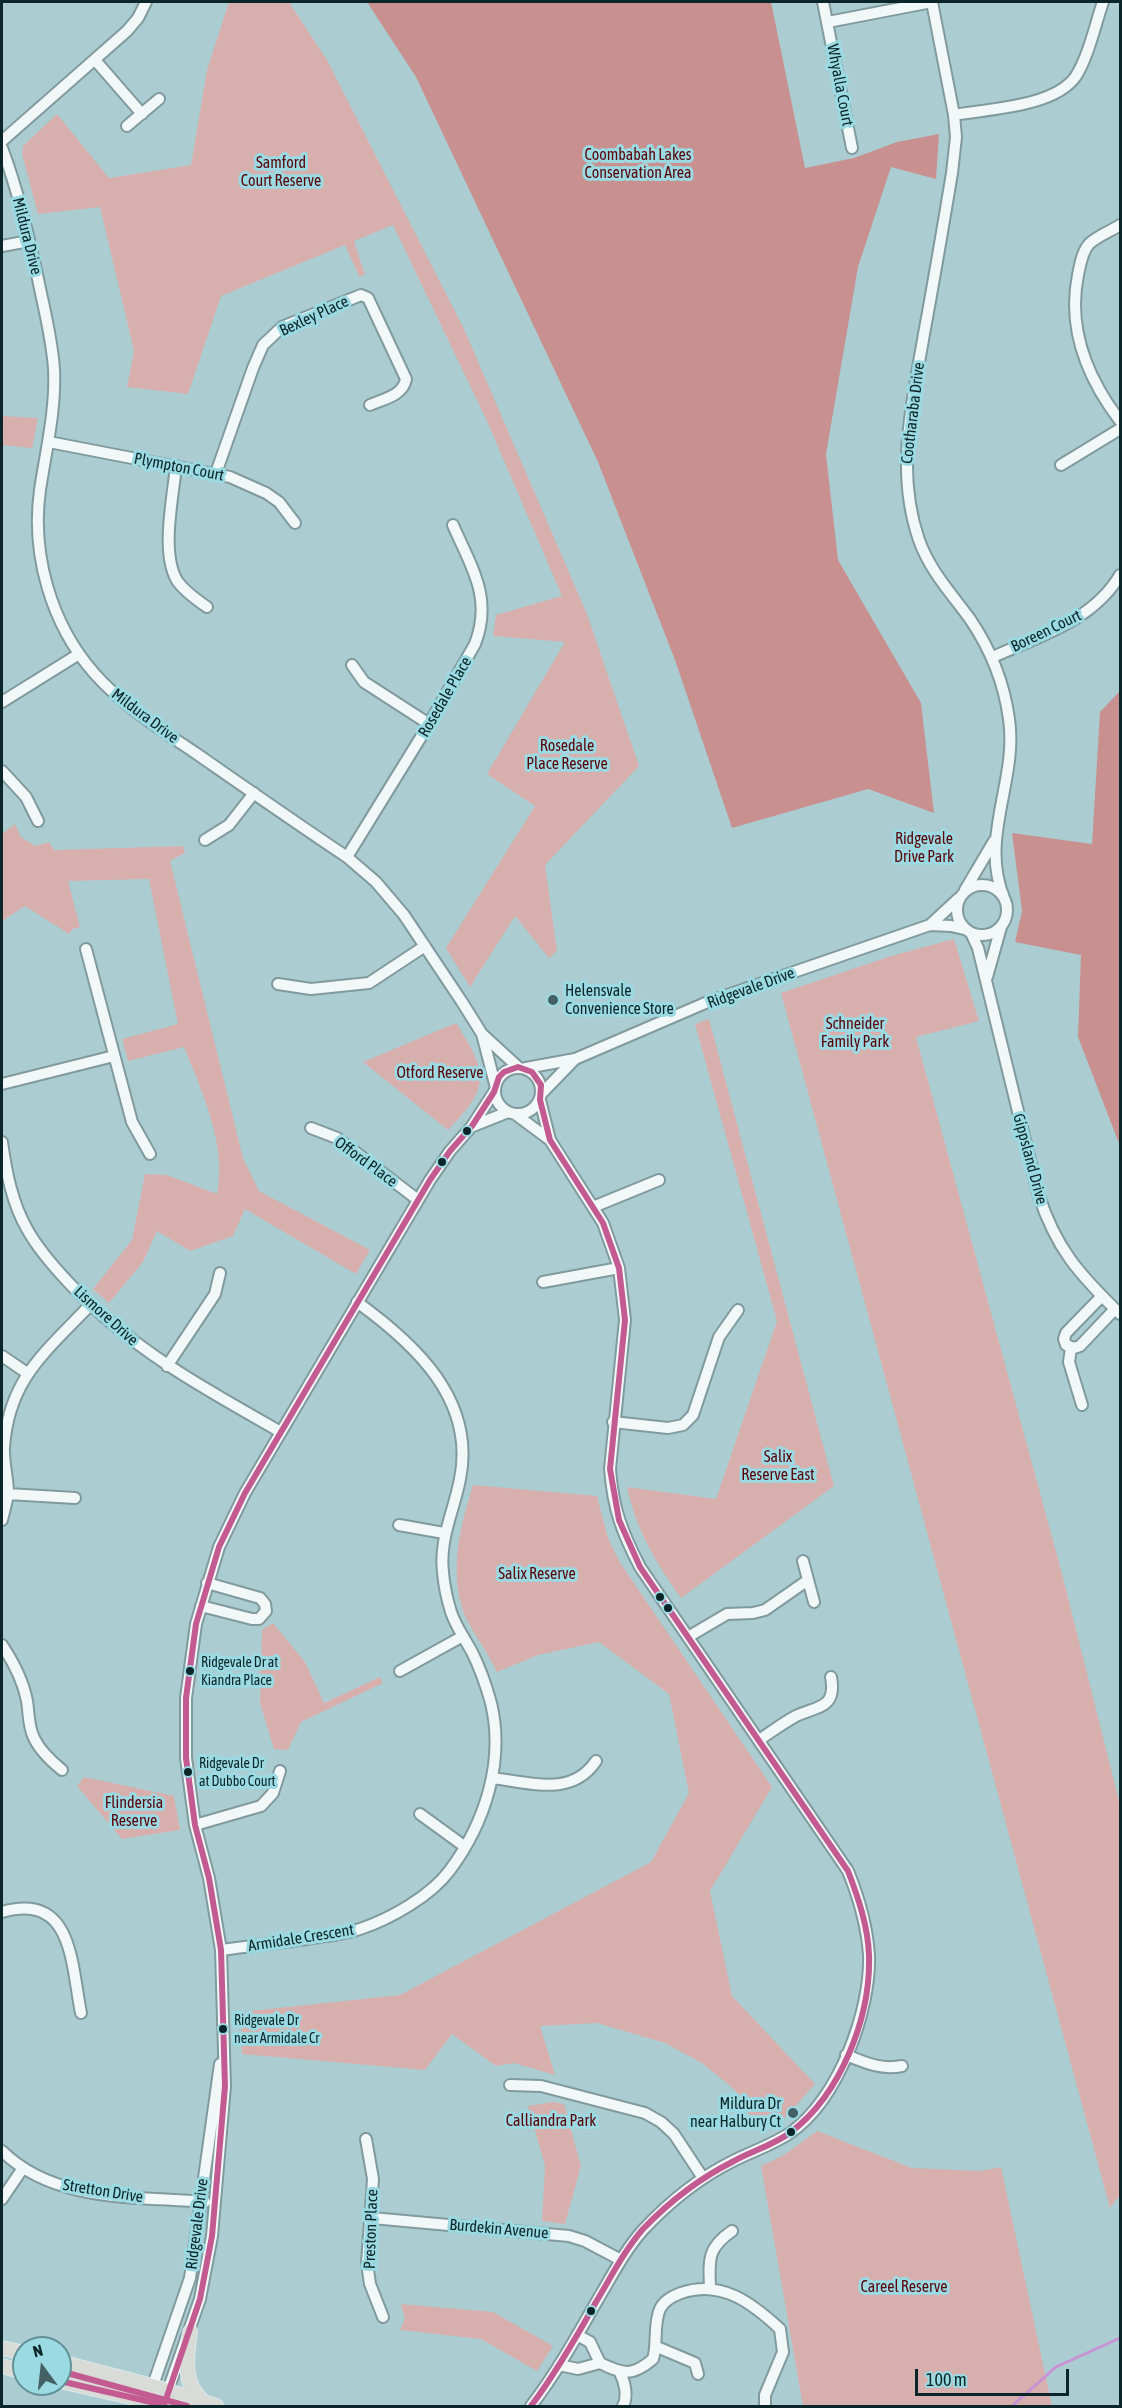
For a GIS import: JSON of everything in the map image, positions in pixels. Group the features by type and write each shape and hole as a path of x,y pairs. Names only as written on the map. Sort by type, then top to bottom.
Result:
{"main road":[{"path":"190,2332 186,2359 189,2380 194,2393 211,2404"},
{"path":"72,2365 211,2404"},
{"path":"72,2383 167,2406"}],"street":[{"path":"2,141 127,31 138,18 146,2"},
{"name":"Whyalla Court","path":"823,2 852,148"},
{"name":"Whyalla Court","path":"828,22 932,2"},
{"name":"Cootharaba Drive","path":"932,2 954,115 956,137 952,173 910,416 905,467 911,514 930,565 968,617 993,657 1005,696 1010,740 1006,781 995,838 997,880 1004,898"},
{"path":"954,115 1041,99 1065,87 1081,65 1103,2"},
{"path":"95,60 142,114"},
{"path":"127,126 159,99"},
{"name":"Mildura Drive","path":"2,148 12,175 29,241 52,351 54,396 40,491 38,541 47,586 54,606 79,654 93,672 130,708 346,857 390,897 482,1034 522,1068"},
{"path":"1120,225 1089,245 1080,260 1075,288 1077,330 1085,363 1100,393 1120,421"},
{"path":"2,246 29,241"},
{"name":"Bexley Place","path":"216,473 263,345 282,327 361,295 368,298 406,379 404,387 397,393 370,405"},
{"path":"1061,465 1120,429"},
{"name":"Plympton Court","path":"49,442 216,473 249,484 266,493 279,502 295,523"},
{"path":"176,466 169,550 171,564 177,580 186,592 207,607"},
{"name":"Rosedale Place","path":"346,857 429,724 475,644 483,620 480,589 453,525"},
{"name":"Boreen Court","path":"993,657 1080,617 1103,599 1120,575"},
{"path":"2,702 79,654"},
{"path":"352,665 363,682 429,724"},
{"path":"2,771 26,797 38,821"},
{"path":"205,840 229,825 254,794"},
{"name":"Cootharaba Drive","path":"961,896 995,838"},
{"path":"985,885 999,891 1004,898 1007,913 1000,927 987,935 968,931 956,915 961,896 969,888 985,885"},
{"name":"Ridgevale Drive","path":"930,926 961,896"},
{"name":"Ridgevale Drive","path":"522,1068 575,1059 710,1001 930,926 951,926 968,931"},
{"name":"Gippsland Drive","path":"986,981 1000,927"},
{"name":"Gippsland Drive","path":"968,931 978,948 1043,1209 1057,1241 1068,1258 1118,1311"},
{"path":"278,984 310,989 369,983 425,946"},
{"path":"86,949 132,1122 150,1154"},
{"name":"Mildura Drive","path":"482,1034 495,1088"},
{"path":"2,1084 114,1056"},
{"name":"Ridgevale Drive","path":"541,1096 575,1059"},
{"path":"531,2406 559,2365 621,2260 642,2231 662,2211 703,2178 770,2145 798,2126 828,2093 846,2055 863,2010 868,1982 869,1956 863,1914 848,1871 639,1567 622,1531 614,1500 610,1469 625,1320 619,1268 603,1223 550,1140 538,1078 522,1068 504,1072 495,1088 498,1104 550,1140"},
{"name":"Ridgevale Drive","path":"167,2406 167,2390 190,2332 200,2299 212,2236 225,2086 221,1950 209,1878 195,1825 186,1758 185,1731 190,1659 201,1606 219,1547 232,1518 418,1200 439,1166 472,1126 495,1088"},
{"path":"512,1113 530,1111 541,1096"},
{"name":"Ridgevale Drive","path":"472,1126 512,1113"},
{"name":"Offord Place","path":"311,1128 337,1138 418,1200"},
{"name":"Lismore Drive","path":"2,1142 4,1175 26,1228 56,1269 90,1305 136,1345 167,1366 281,1432"},
{"path":"593,1207 658,1180"},
{"path":"543,1282 619,1268"},
{"path":"167,1366 215,1294 220,1274"},
{"path":"1071,1348 1064,1342 1066,1333 1102,1296"},
{"name":"Armidale Crescent","path":"221,1950 358,1930 398,1912 450,1871 484,1807 492,1778 495,1754 491,1704 482,1673 451,1612 442,1568 444,1533 461,1476 461,1442 454,1408 434,1370 384,1322 357,1302"},
{"path":"2,1520 8,1494 4,1450 6,1425 12,1403 27,1372 90,1305"},
{"path":"613,1422 668,1428 683,1425 693,1415 719,1337 738,1310"},
{"path":"1071,1348 1080,1346 1118,1311"},
{"path":"1071,1348 1070,1362 1082,1405"},
{"path":"2,1356 27,1372"},
{"path":"8,1494 75,1498"},
{"path":"399,1525 444,1533"},
{"path":"803,1561 814,1602"},
{"path":"688,1637 727,1614 765,1610 808,1580"},
{"path":"201,1606 256,1620 266,1611 265,1604 260,1598 207,1583"},
{"path":"400,1671 462,1636"},
{"path":"2,1645 18,1671 34,1739 46,1756 62,1770"},
{"path":"759,1740 793,1718 819,1708 829,1701 832,1694 831,1677"},
{"path":"492,1778 552,1785 566,1784 580,1778 596,1761"},
{"path":"195,1825 261,1806 273,1792 280,1771"},
{"path":"420,1814 464,1846"},
{"path":"2,1912 22,1907 32,1908 41,1910 58,1923 67,1941 81,2013"},
{"name":"Ridgevale Drive","path":"148,2402 190,2278 224,2041"},
{"path":"846,2055 875,2067 902,2066"},
{"path":"510,2085 541,2086 645,2114 661,2122 674,2134 703,2178"},
{"name":"Preston Place","path":"366,2139 374,2179 367,2263 370,2283 382,2317"},
{"name":"Stretton Drive","path":"2,2151 45,2180 81,2191 214,2203"},
{"path":"2,2199 24,2168"},
{"name":"Burdekin Avenue","path":"372,2218 569,2236 585,2241 621,2260"},
{"path":"710,2288 708,2262 713,2249 732,2231"},
{"path":"577,2335 590,2342 600,2363 620,2373 641,2369 653,2359 657,2347 657,2321 660,2307 670,2296 689,2290 721,2289 739,2298 780,2329 783,2352 765,2395 763,2406"},
{"path":"657,2347 695,2363 698,2374"},
{"path":"559,2365 578,2369 600,2363"},
{"path":"620,2373 625,2387 623,2406"}],"green space":[{"name":"Samford Court Reserve","path":"229,2 289,2 327,60 464,329 587,614 639,766 545,865 557,951 549,958 515,916 470,987 446,948 535,806 487,774 565,642 493,636 496,615 562,596 487,421 393,225 354,241 365,275 359,276 345,245 221,296 188,394 127,387 134,351 100,207 38,214 22,154 23,146 57,114 109,178 191,165 207,70"},
{"name":"Coombabah Lakes Conservation Area","path":"367,2 771,2 805,168 854,158 897,142 939,134 936,179 891,167 858,267 826,454 838,560 921,703 934,813 868,789 732,828 675,660 598,462 416,77"},
{"path":"2,416 38,418 32,448 2,445"},
{"path":"1120,691 1120,1146 1078,1037 1081,955 1015,942 1022,911 1012,833 1092,844 1100,712"},
{"path":"15,824 21,837 35,846 49,842 54,850 183,846 185,853 170,861 243,1158 259,1191 370,1250 356,1274 245,1209 233,1236 190,1251 157,1231 143,1262 109,1303 93,1289 132,1240 145,1174 167,1175 217,1194 219,1157 216,1138 205,1100 184,1047 128,1061 122,1039 178,1024 149,879 68,881 80,927 73,929 69,934 25,906 2,921 2,834"},
{"name":"Schneider Family Park","path":"954,939 979,1021 916,1037 1061,1570 1120,1805 1120,2195 1110,2208 781,993 891,956"},
{"name":"Salix Reserve East","path":"709,1019 834,1486 681,1598 648,1546 636,1518 627,1487 716,1499 777,1321 695,1024"},
{"name":"Otford Reserve","path":"456,1023 474,1055 479,1067 480,1079 472,1102 448,1130 363,1062"},
{"name":"Salix Reserve","path":"473,1485 597,1496 608,1538 619,1561 772,1787 710,1891 732,1996 815,2084 787,2116 760,2132 735,2090 702,2063 665,2043 597,2023 540,2026 555,2075 514,2063 496,2066 452,2034 425,2070 242,2054 241,2012 400,1995 651,1862 689,1793 669,1694 599,1642 538,1655 497,1672 465,1616 457,1583 460,1534"},
{"path":"273,1623 305,1662 324,1703 380,1677 383,1683 301,1722 288,1750 274,1749 260,1703 262,1630"},
{"name":"Flindersia Reserve","path":"84,1777 174,1796 180,1830 122,1839 77,1786"},
{"name":"Calliandra Park","path":"553,2102 564,2104 581,2166 565,2224 542,2221 545,2166 528,2106"},
{"name":"Careel Reserve","path":"817,2131 912,2168 981,2171 1001,2167 1052,2406 803,2406 761,2166 784,2155"},
{"path":"401,2304 493,2312 553,2346 537,2371 481,2339 400,2330 405,2319"}],"waterway":[{"path":"1012,2406 1056,2367 1120,2338"}],"transit line":[{"path":"72,2384 164,2405 200,2299 212,2236 225,2086 221,1950 209,1878 195,1825 186,1758 186,1698 196,1624 219,1547 245,1493 430,1180 450,1151 472,1126 494,1092 499,1077 504,1072 518,1067 532,1072 541,1085 540,1100 550,1140 603,1223 619,1268 625,1320 610,1469 619,1520 640,1567 848,1871 865,1923 869,1955 865,2003 858,2028 850,2052 825,2097 791,2132 709,2175 674,2200 643,2229 624,2255 549,2381 531,2406"},
{"path":"72,2374 187,2406"}],"place":[{"name":"Helensvale Convenience Store","path":"553,1000"},
{"name":"Ridgevale Dr at Kiandra Place","path":"190,1671"},
{"name":"Ridgevale Dr at Dubbo Court","path":"188,1772"},
{"name":"Ridgevale Dr near Armidale Cr","path":"223,2029"},
{"name":"Mildura Dr near Halbury Ct","path":"793,2113"}],"park label":[{"name":"Rosedale Place Reserve","path":"567,755"},
{"name":"Ridgevale Drive Park","path":"924,848"}]}
